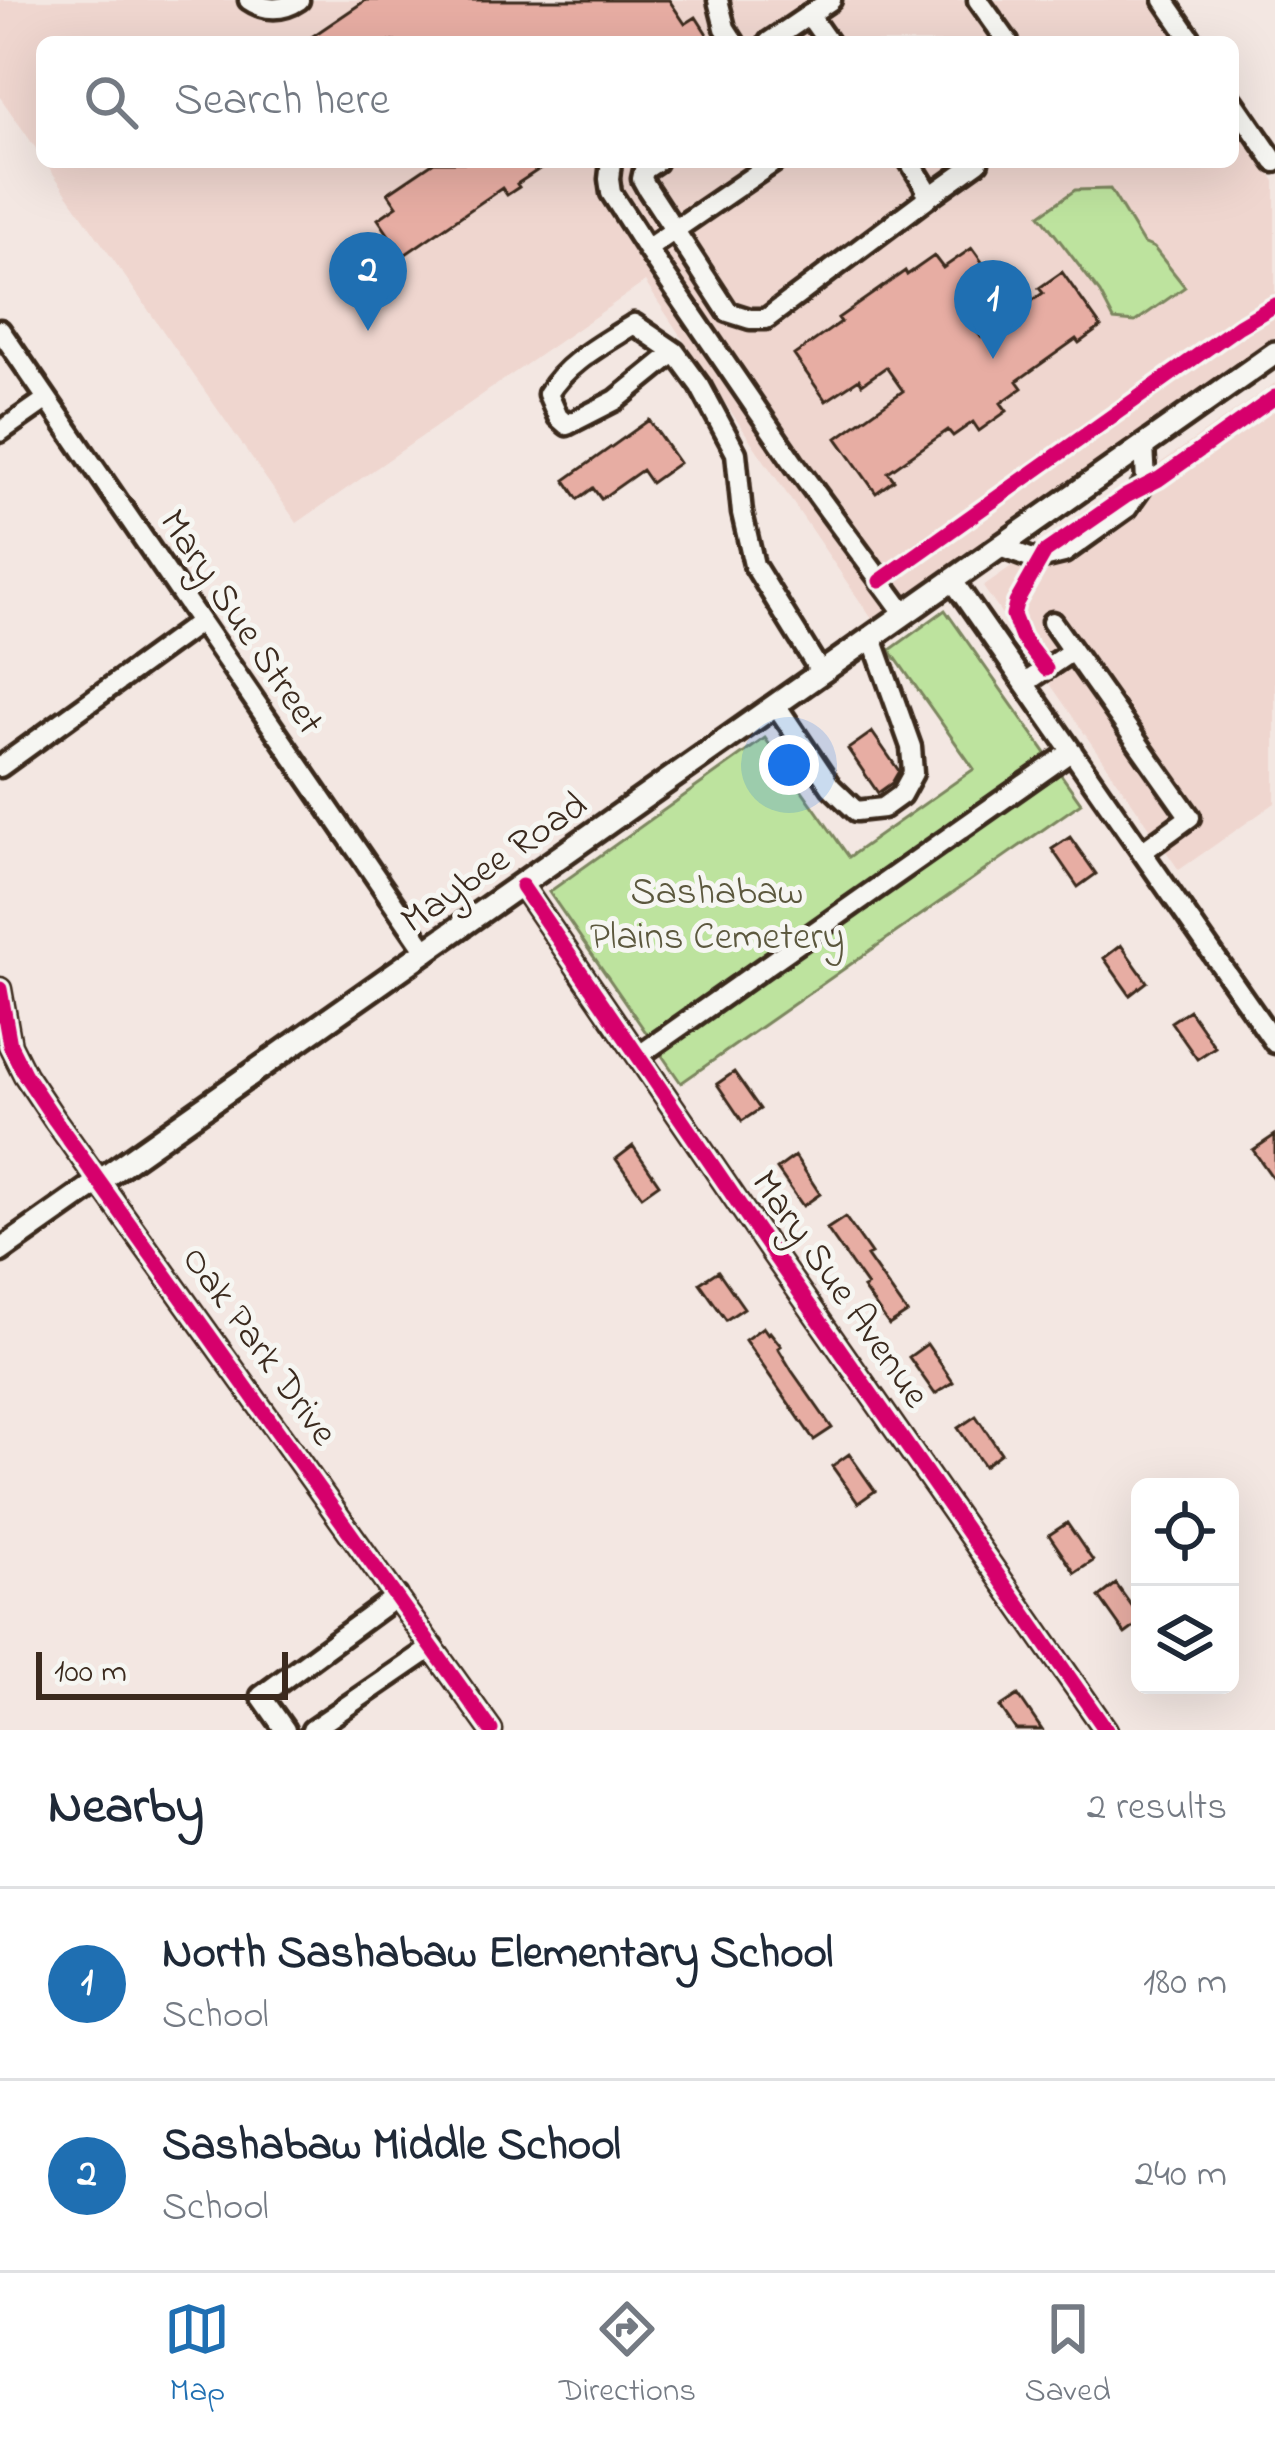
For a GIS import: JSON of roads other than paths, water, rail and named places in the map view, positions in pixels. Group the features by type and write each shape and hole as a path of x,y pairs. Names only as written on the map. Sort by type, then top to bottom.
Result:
{"main road":[{"name":"Maybee Road","path":"0,1251 1275,353"}],"street":[{"path":"248,0 272,10 299,0"},
{"path":"718,0 730,36"},
{"path":"778,36 831,0"},
{"path":"978,0 1004,36"},
{"path":"1164,0 1189,36"},
{"path":"809,15 824,36"},
{"path":"1239,109 1275,162"},
{"path":"610,168 611,193 647,249 793,462 905,614"},
{"path":"647,168 642,179 728,312 750,319 766,319 970,168"},
{"path":"647,249 766,168"},
{"path":"914,168 926,186 926,199"},
{"path":"675,352 616,400 567,425 548,394 588,353 634,324 675,352 700,386 736,453 754,565 821,674"},
{"name":"Mary Sue Street","path":"0,330 427,952"},
{"path":"0,432 47,399"},
{"path":"1000,548 1035,560 1064,553 1127,508 1146,481 1144,446"},
{"path":"953,580 1275,1042"},
{"path":"0,767 200,622"},
{"path":"1052,622 1190,818 1142,852"},
{"path":"776,705 831,788 856,811 883,808 902,794 913,773 911,747 872,638"},
{"path":"1025,683 1072,651"},
{"path":"638,1056 1072,751"},
{"name":"Mary Sue Avenue","path":"522,886 1106,1730"},
{"name":"Oak Park Drive","path":"0,989 10,1045 55,1120 491,1730"},
{"path":"284,1730 261,1696 397,1596"},
{"path":"312,1730 433,1647"}],"place":[{"name":"Sashabaw Middle School","path":"368,331"},
{"name":"North Sashabaw Elementary School","path":"993,359"}],"park label":[{"name":"Sashabaw Plains Cemetery","path":"717,916"}]}
